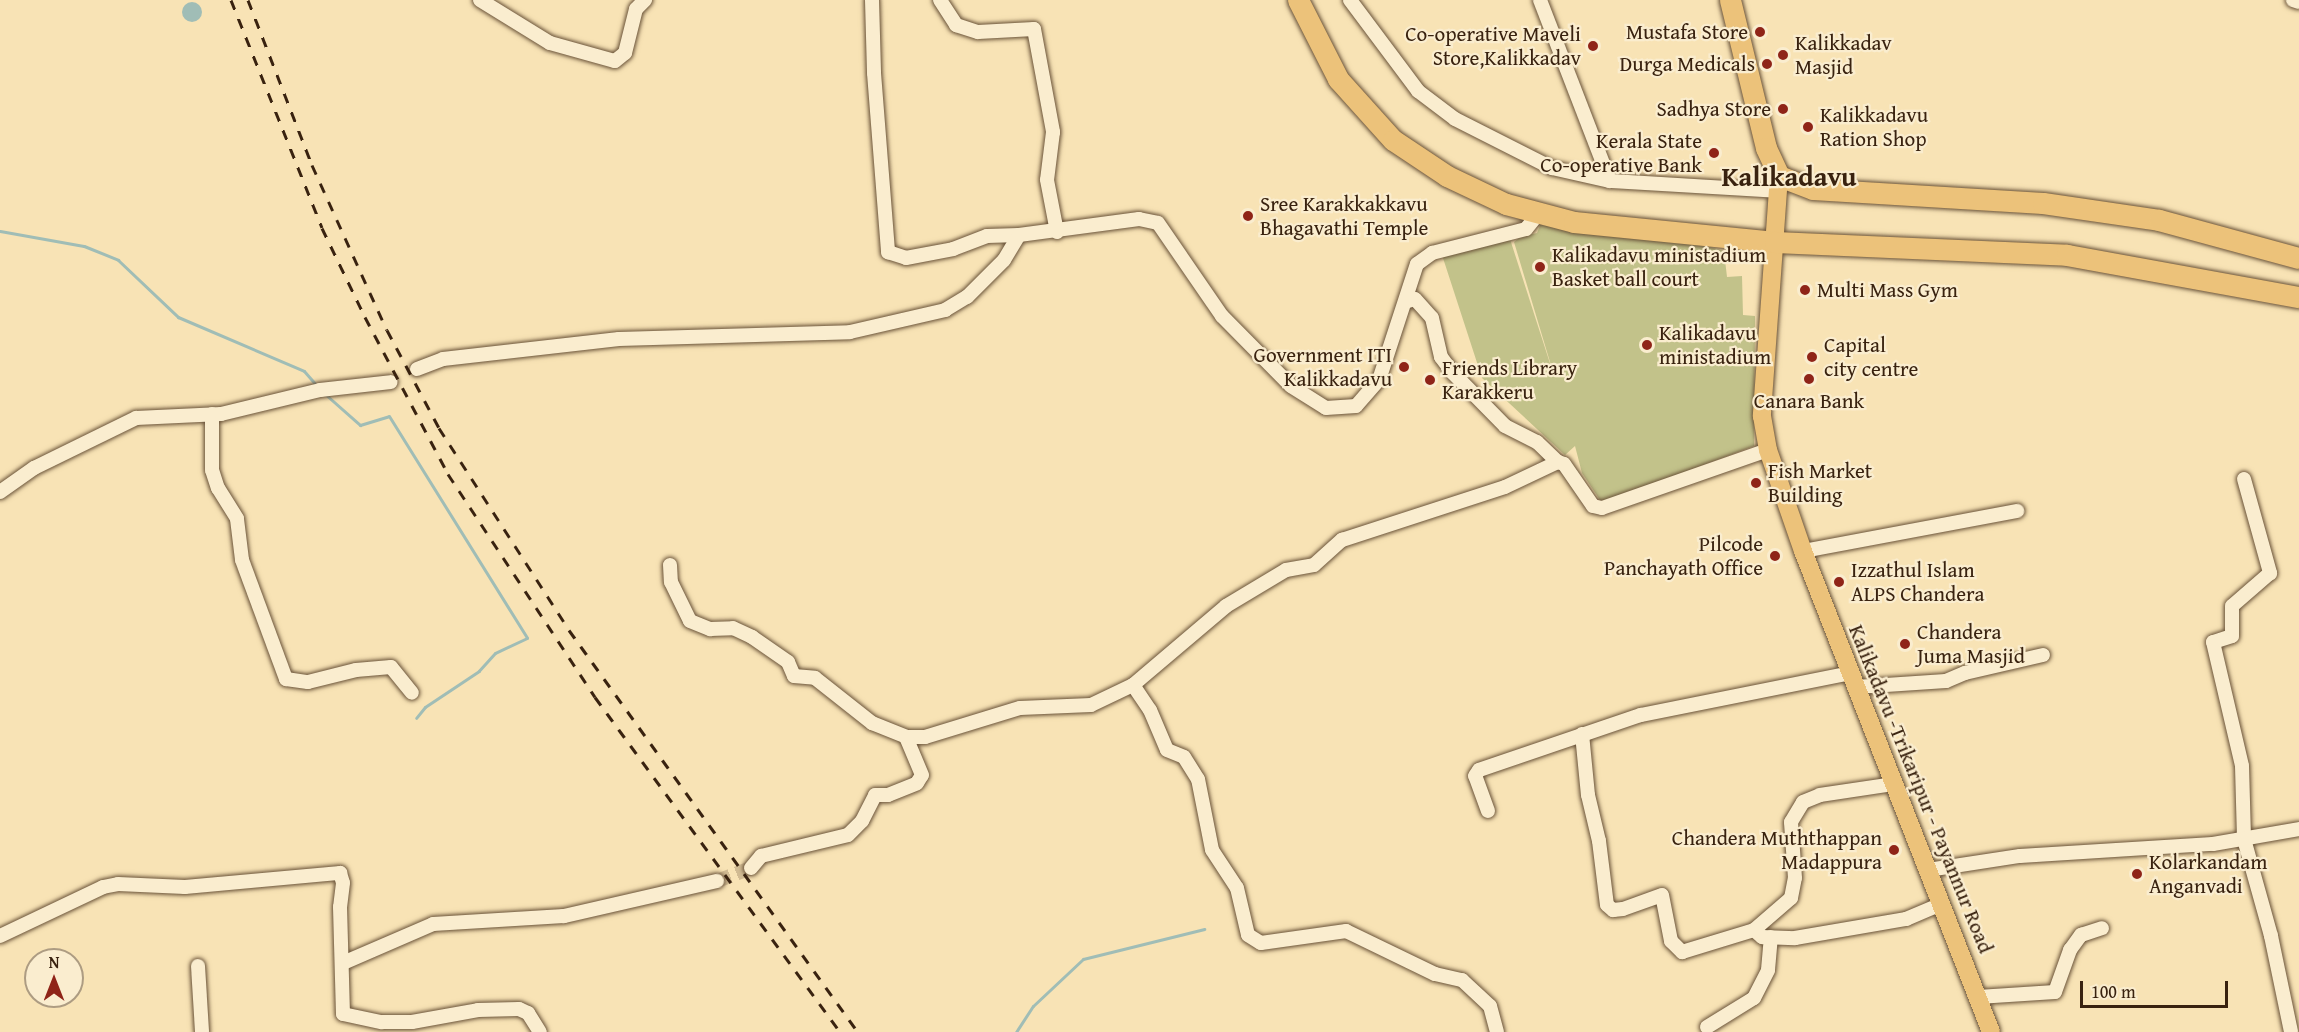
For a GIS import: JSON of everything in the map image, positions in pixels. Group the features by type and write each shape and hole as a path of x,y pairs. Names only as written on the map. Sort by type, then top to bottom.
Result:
{"highway":[{"path":"1298,0 1338,79 1393,140 1447,176 1506,204 1574,222 1775,242 2067,255 2299,297"},
{"path":"1730,0 1766,148 1779,183 1813,189 2043,203 2159,220 2299,258"}],"main road":[{"name":"Kalikadavu -Trikaripur - Payannur Road","path":"1779,183 1762,416 1768,450 1803,551 1991,1032"}],"street":[{"path":"480,0 550,43 615,61 625,53 636,9 645,0"},
{"path":"872,0 888,252 906,258 953,249 987,236 1057,232 1139,219 1158,223 1222,316 1291,386 1326,408 1356,406 1379,380 1408,301 1411,276 1417,264 1432,253 1526,229 1539,213"},
{"path":"940,0 956,25 978,32 1034,29 1053,132 1047,180 1057,232"},
{"path":"1350,0 1418,91 1455,119 1552,168 1610,181 1779,183"},
{"path":"1540,0 1610,181"},
{"path":"2293,0 2299,2"},
{"path":"417,369 443,359 619,339 850,332 945,310 967,297 1004,260 1019,235"},
{"path":"1408,301 1414,299 1432,318 1441,357 1453,373 1505,426 1537,442 1558,462 1564,464 1593,506 1602,508 1768,450"},
{"path":"0,492 34,468 136,418 212,414 325,389 392,382"},
{"path":"212,414 213,470 218,488 237,519 242,560 286,679 309,682 356,670 391,667 412,693"},
{"path":"670,565 671,582 690,621 710,629 733,628 759,641 788,662 794,676 815,678 872,723 906,737 925,737 1020,708 1091,705 1133,685 1226,606 1286,570 1314,565 1342,540 1504,488 1558,462"},
{"path":"2244,479 2270,573 2232,606 2232,636 2213,642 2242,766 2244,839 2271,936 2291,1032"},
{"path":"1803,551 2017,511"},
{"path":"1488,811 1474,776 1479,770 1641,715 1853,680 1946,681 1965,673 2043,655"},
{"path":"1133,685 1150,710 1167,750 1184,757 1198,779 1212,850 1237,888 1248,935 1261,943 1346,931 1435,974 1462,980 1490,1006 1497,1032"},
{"path":"1582,734 1588,795 1607,905 1613,910 1623,909 1662,895 1671,940 1682,952 1754,930 1795,891 1791,822 1803,802 1820,795 1894,784"},
{"path":"751,868 761,856 848,835 862,821 875,795 888,795 917,783 922,775 906,737"},
{"path":"1928,870 2020,856 2244,839 2299,828"},
{"path":"0,936 103,887 118,884 185,887 340,873 343,883 340,907 343,1014 349,1018 412,1022 478,1010 519,1009 528,1013 540,1032"},
{"path":"343,963 433,924 564,916 717,880"},
{"path":"1754,930 1762,937 1795,938 1906,920 1941,904"},
{"path":"1978,997 2055,992 2070,950 2081,935 2102,928"},
{"path":"1707,1027 1754,998 1768,970 1771,937"},
{"path":"198,966 202,1032"}],"green space":[{"path":"1541,223 1696,243 1724,251 1727,277 1742,276 1743,315 1755,316 1754,446 1602,503 1582,473 1575,446 1565,455 1482,378 1442,255 1510,239 1556,382 1514,242 1520,237 1537,233"}],"water":[{"path":"192,2 199,5 202,12 199,19 192,22 185,19 182,12 185,5"}],"waterway":[{"path":"0,231 84,246 118,260 178,317 304,371 316,385"},
{"path":"325,394 360,425 389,416 527,638 495,653 479,671 425,707 416,718"},
{"path":"1016,1032 1033,1006 1083,959 1204,929"}],"tunnel":[{"path":"717,881 751,868"}],"railway":[{"path":"231,0 322,228 365,317 448,474 595,697 840,1032"},
{"path":"248,0 312,165 387,330 439,428 569,630 858,1032"}],"place":[{"name":"Mustafa Store","path":"1760,32"},
{"name":"Co-operative Maveli Store,Kalikkadav","path":"1593,46"},
{"name":"Kalikkadav Masjid","path":"1783,55"},
{"name":"Durga Medicals","path":"1767,64"},
{"name":"Sadhya Store","path":"1783,109"},
{"name":"Kalikkadavu Ration Shop","path":"1808,127"},
{"name":"Kerala State Co-operative Bank","path":"1714,153"},
{"name":"Sree Karakkakkavu Bhagavathi Temple","path":"1248,216"},
{"name":"Kalikadavu ministadium Basket ball court","path":"1540,267"},
{"name":"Multi Mass Gym","path":"1805,290"},
{"name":"Kalikadavu ministadium","path":"1647,345"},
{"name":"Capital city centre","path":"1812,357"},
{"name":"Government ITI Kalikkadavu","path":"1404,367"},
{"name":"Canara Bank","path":"1809,379"},
{"name":"Friends Library Karakkeru","path":"1430,380"},
{"name":"Fish Market Building","path":"1756,483"},
{"name":"Pilcode Panchayath Office","path":"1775,556"},
{"name":"Izzathul Islam ALPS Chandera","path":"1839,582"},
{"name":"Chandera Juma Masjid","path":"1905,644"},
{"name":"Chandera Muththappan Madappura","path":"1894,850"},
{"name":"Kolarkandam Anganvadi","path":"2137,874"}],"district":[{"name":"Kalikadavu","path":"1789,177"}]}
